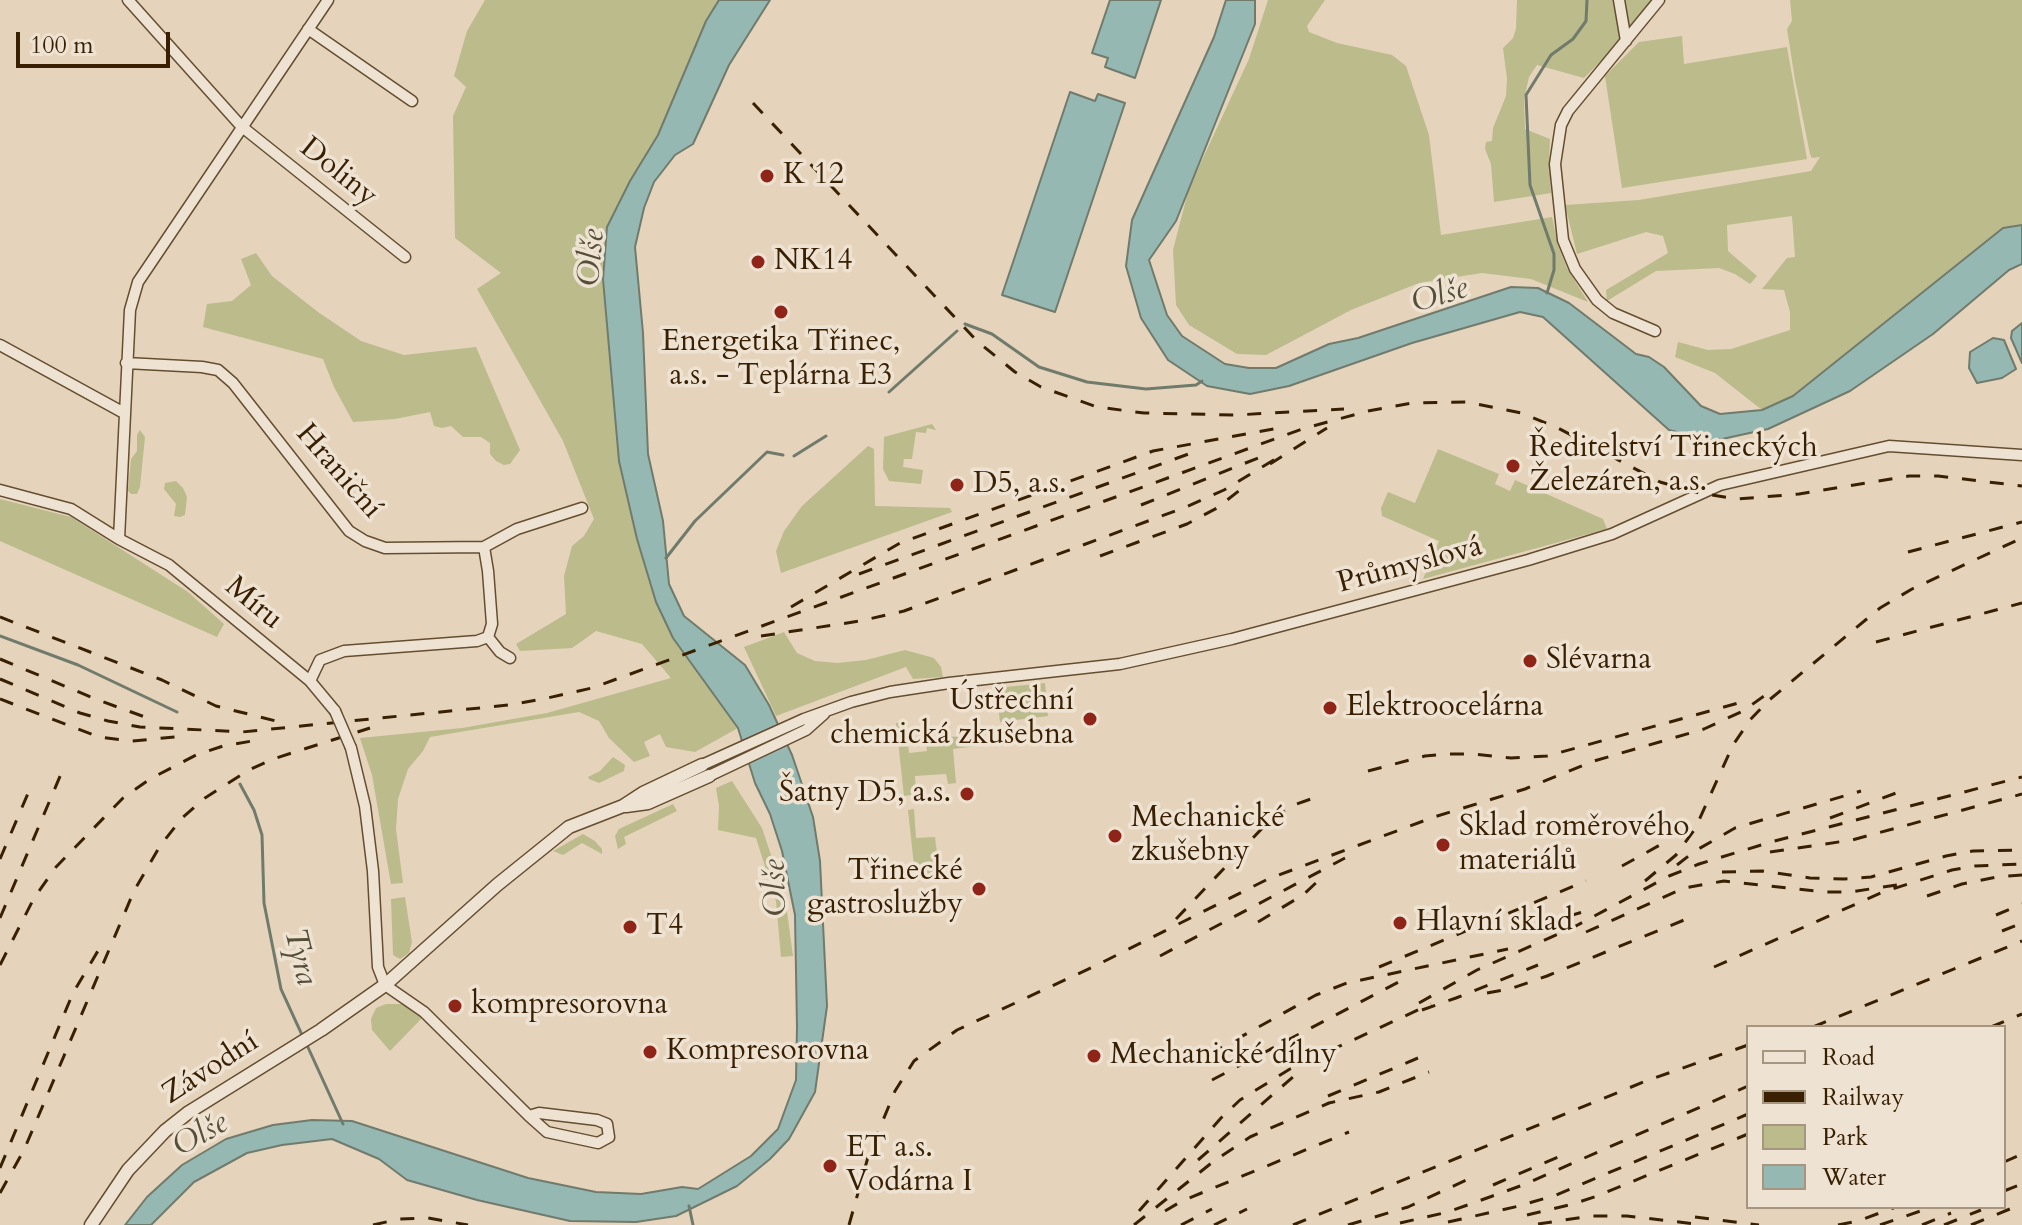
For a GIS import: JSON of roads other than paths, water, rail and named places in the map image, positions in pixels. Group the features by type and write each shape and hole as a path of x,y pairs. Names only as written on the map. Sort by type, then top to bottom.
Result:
{"street":[{"name":"Doliny","path":"128,0 241,126 405,257"},
{"path":"119,539 126,363 130,310 138,282 328,0"},
{"path":"1619,0 1626,41"},
{"path":"1655,331 1613,313 1587,289 1563,240 1556,186 1557,144 1568,111 1659,0"},
{"path":"308,29 412,101"},
{"path":"0,345 124,413"},
{"name":"Hraniční","path":"126,363 218,370 233,383 349,531 385,548 484,547 517,529 582,508"},
{"name":"Průmyslová","path":"705,771 851,702 890,692 1120,664 1232,639 1528,560 1612,534 1720,485 1889,446 2022,455"},
{"name":"Míru","path":"0,490 71,509 169,565 310,681 335,711 351,748 365,806 373,871 378,967 385,985"},
{"path":"483,639 492,624 484,547"},
{"path":"310,681 320,660 344,651 483,639 510,658"},
{"name":"Závodní","path":"91,1225 128,1170 165,1131 385,985 497,885 569,827 623,806 643,793 705,771"},
{"path":"385,985 424,1012 529,1116 547,1132 598,1143 609,1137 607,1124 597,1120 539,1113 529,1116"}],"water":[{"path":"719,0 770,0 729,65 693,144 675,155 654,182 644,208 635,247 643,333 648,454 663,521 669,584 684,616 745,665 769,705 792,755 813,817 820,861 827,1006 815,1092 789,1139 770,1159 737,1186 676,1216 636,1222 570,1221 407,1180 379,1159 332,1139 247,1153 194,1182 151,1225 125,1225 147,1197 182,1165 226,1139 273,1125 312,1120 352,1121 528,1178 596,1192 641,1194 682,1187 698,1189 751,1156 778,1129 796,1080 797,1027 795,915 782,851 770,814 755,783 738,728 673,638 656,602 619,461 603,279 607,227 658,135 706,21"},
{"path":"1110,0 1161,0 1135,78 1105,67 1108,58 1092,53"},
{"path":"1226,0 1255,0 1255,24 1176,221 1149,260 1167,315 1182,336 1225,364 1276,368 1329,344 1358,338 1511,287 1538,288 1569,303 1636,354 1649,357 1664,367 1701,406 1720,414 1762,410 1793,396 2003,228 2022,225 2022,264 2009,270 1933,334 1850,391 1768,429 1713,441 1669,430 1543,317 1520,312 1412,343 1289,386 1250,394 1207,386 1168,360 1141,318 1126,266 1132,220 1214,37"},
{"path":"1070,92 1095,101 1098,94 1125,103 1055,312 1002,295"},
{"path":"2022,323 2022,363 2011,338 2012,331"},
{"path":"1993,338 2004,340 2016,369 2002,378 1977,383 1969,368 1970,352"}],"waterway":[{"path":"1547,293 1554,270 1554,254 1530,185 1526,95 1551,55 1573,39 1586,21 1587,0"},
{"path":"965,324 992,334 1039,367 1087,382 1146,389 1196,385 1202,381"},
{"path":"889,392 957,331"},
{"path":"794,456 826,436"},
{"path":"666,558 695,521 767,452 783,455"},
{"name":"Tyra","path":"0,636 78,665 177,712"},
{"name":"Tyra","path":"240,784 254,810 262,835 264,903 281,989 303,1037"},
{"name":"Tyra","path":"306,1043 343,1124"},
{"path":"689,1206 693,1225"}],"railway":[{"path":"753,103 978,342 1015,372 1041,387 1097,407 1144,413 1236,415 1344,409"},
{"path":"0,679 80,713 108,721 140,727 242,732 543,699 592,688 1302,429 1412,403 1467,402 1521,413 1558,428 1660,482 1737,499 1799,494 1909,476 1938,476 2022,486"},
{"path":"791,607 900,543 1153,451 1279,428"},
{"path":"1270,464 1327,428"},
{"path":"859,574 1194,452"},
{"path":"1141,505 1263,456"},
{"path":"761,636 904,611 1186,507 1224,490 1277,458"},
{"path":"1100,556 1187,524 1217,508 1240,490"},
{"path":"1908,552 2022,522"},
{"path":"1645,881 1676,855 1695,829 1733,745 1768,701 1880,608 1912,589 2022,538"},
{"path":"1876,642 2022,603"},
{"path":"0,617 162,680 216,706 280,722"},
{"path":"0,659 156,721"},
{"path":"849,1225 868,1157 895,1091 914,1061 957,1030 1095,966 1268,879 1434,817 1525,789 1594,761 1704,729 1743,711 1771,691"},
{"path":"0,699 99,737 132,741 175,737"},
{"path":"1368,771 1425,756 1447,754 1511,758 1547,756 1742,702"},
{"path":"0,1193 24,1150 134,891 160,846 182,818 205,798 249,770 273,759 370,728"},
{"path":"0,965 34,898 56,867 123,798 150,779 196,755 258,740"},
{"path":"0,918 61,774"},
{"path":"1419,1003 1477,970 1574,927 1669,876 1699,864 1771,842 2022,777"},
{"path":"1830,818 1904,790"},
{"path":"0,859 29,791"},
{"path":"1677,865 1735,828 1861,791"},
{"path":"1770,852 1852,840 2022,794"},
{"path":"1176,919 1270,820 1294,805 1322,795"},
{"path":"1622,866 1660,845"},
{"path":"1722,872 1762,871 1844,879 1871,877 1973,851 2022,850"},
{"path":"1160,956 1345,858"},
{"path":"1714,967 1883,892 1952,870 2022,864"},
{"path":"1927,896 1962,884 2022,875"},
{"path":"1258,922 1303,895 1320,879"},
{"path":"1379,967 1586,881"},
{"path":"1586,932 1684,888 1724,881 1826,892 1850,892 1910,883"},
{"path":"1996,915 2022,904"},
{"path":"1485,930 1541,924 1583,912"},
{"path":"1487,993 1510,989 1547,976 1689,918"},
{"path":"2002,931 2022,923"},
{"path":"1818,1025 2022,941"},
{"path":"0,1168 73,993 102,944"},
{"path":"1210,1054 1316,995 1347,983 1508,949"},
{"path":"1422,1010 1538,965"},
{"path":"1212,1080 1410,976"},
{"path":"1139,1211 1240,1100 1290,1069 1431,1004"},
{"path":"1996,1025 2022,1014"},
{"path":"1293,1225 1646,1081 1746,1046"},
{"path":"1328,1096 1418,1058"},
{"path":"1134,1225 1214,1161 1250,1137 1329,1103 1379,1092 1429,1072"},
{"path":"1198,1160 1294,1076"},
{"path":"1400,1223 1448,1212 1523,1185 1746,1087"},
{"path":"1448,1222 1556,1195 1746,1115"},
{"path":"1165,1211 1182,1201 1349,1132"},
{"path":"1527,1215 1597,1196 1746,1135"},
{"path":"2006,1161 2022,1154"},
{"path":"1493,1185 1563,1155"},
{"path":"1348,1225 1408,1207 1475,1176"},
{"path":"2006,1190 2022,1184"},
{"path":"1971,1225 2022,1204"},
{"path":"1181,1225 1212,1209"},
{"path":"1214,1225 1247,1209"},
{"path":"1838,1225 1891,1209"},
{"path":"1880,1225 1926,1209"},
{"path":"1944,1225 1981,1210"},
{"path":"1922,1225 1951,1213"},
{"path":"1538,1224 1591,1216 1627,1216 1704,1225"},
{"path":"1695,1217 1759,1225"},
{"path":"373,1225 399,1219 428,1218 468,1225"}],"place":[{"name":"K 12","path":"767,176"},
{"name":"NK14","path":"758,262"},
{"name":"Energetika Třinec, a.s. - Teplárna E3","path":"781,312"},
{"name":"Ředitelství Třineckých Železáren, a.s.","path":"1513,466"},
{"name":"D5, a.s.","path":"957,485"},
{"name":"Slévarna","path":"1530,661"},
{"name":"Elektroocelárna","path":"1330,708"},
{"name":"Ústřechní chemická zkušebna","path":"1090,719"},
{"name":"Šatny D5, a.s.","path":"967,794"},
{"name":"Mechanické zkušebny","path":"1115,836"},
{"name":"Sklad roměrového materiálů","path":"1443,845"},
{"name":"Třinecké gastroslužby","path":"979,889"},
{"name":"Hlavní sklad","path":"1400,923"},
{"name":"T4","path":"630,927"},
{"name":"kompresorovna","path":"455,1006"},
{"name":"Kompresorovna","path":"650,1052"},
{"name":"Mechanické dílny","path":"1094,1056"},
{"name":"ET a.s. Vodárna I","path":"830,1166"}],"water label":[{"name":"Olše","path":"593,258"},
{"name":"Olše","path":"1440,297"},
{"name":"Olše","path":"777,888"},
{"name":"Olše","path":"201,1136"}]}
